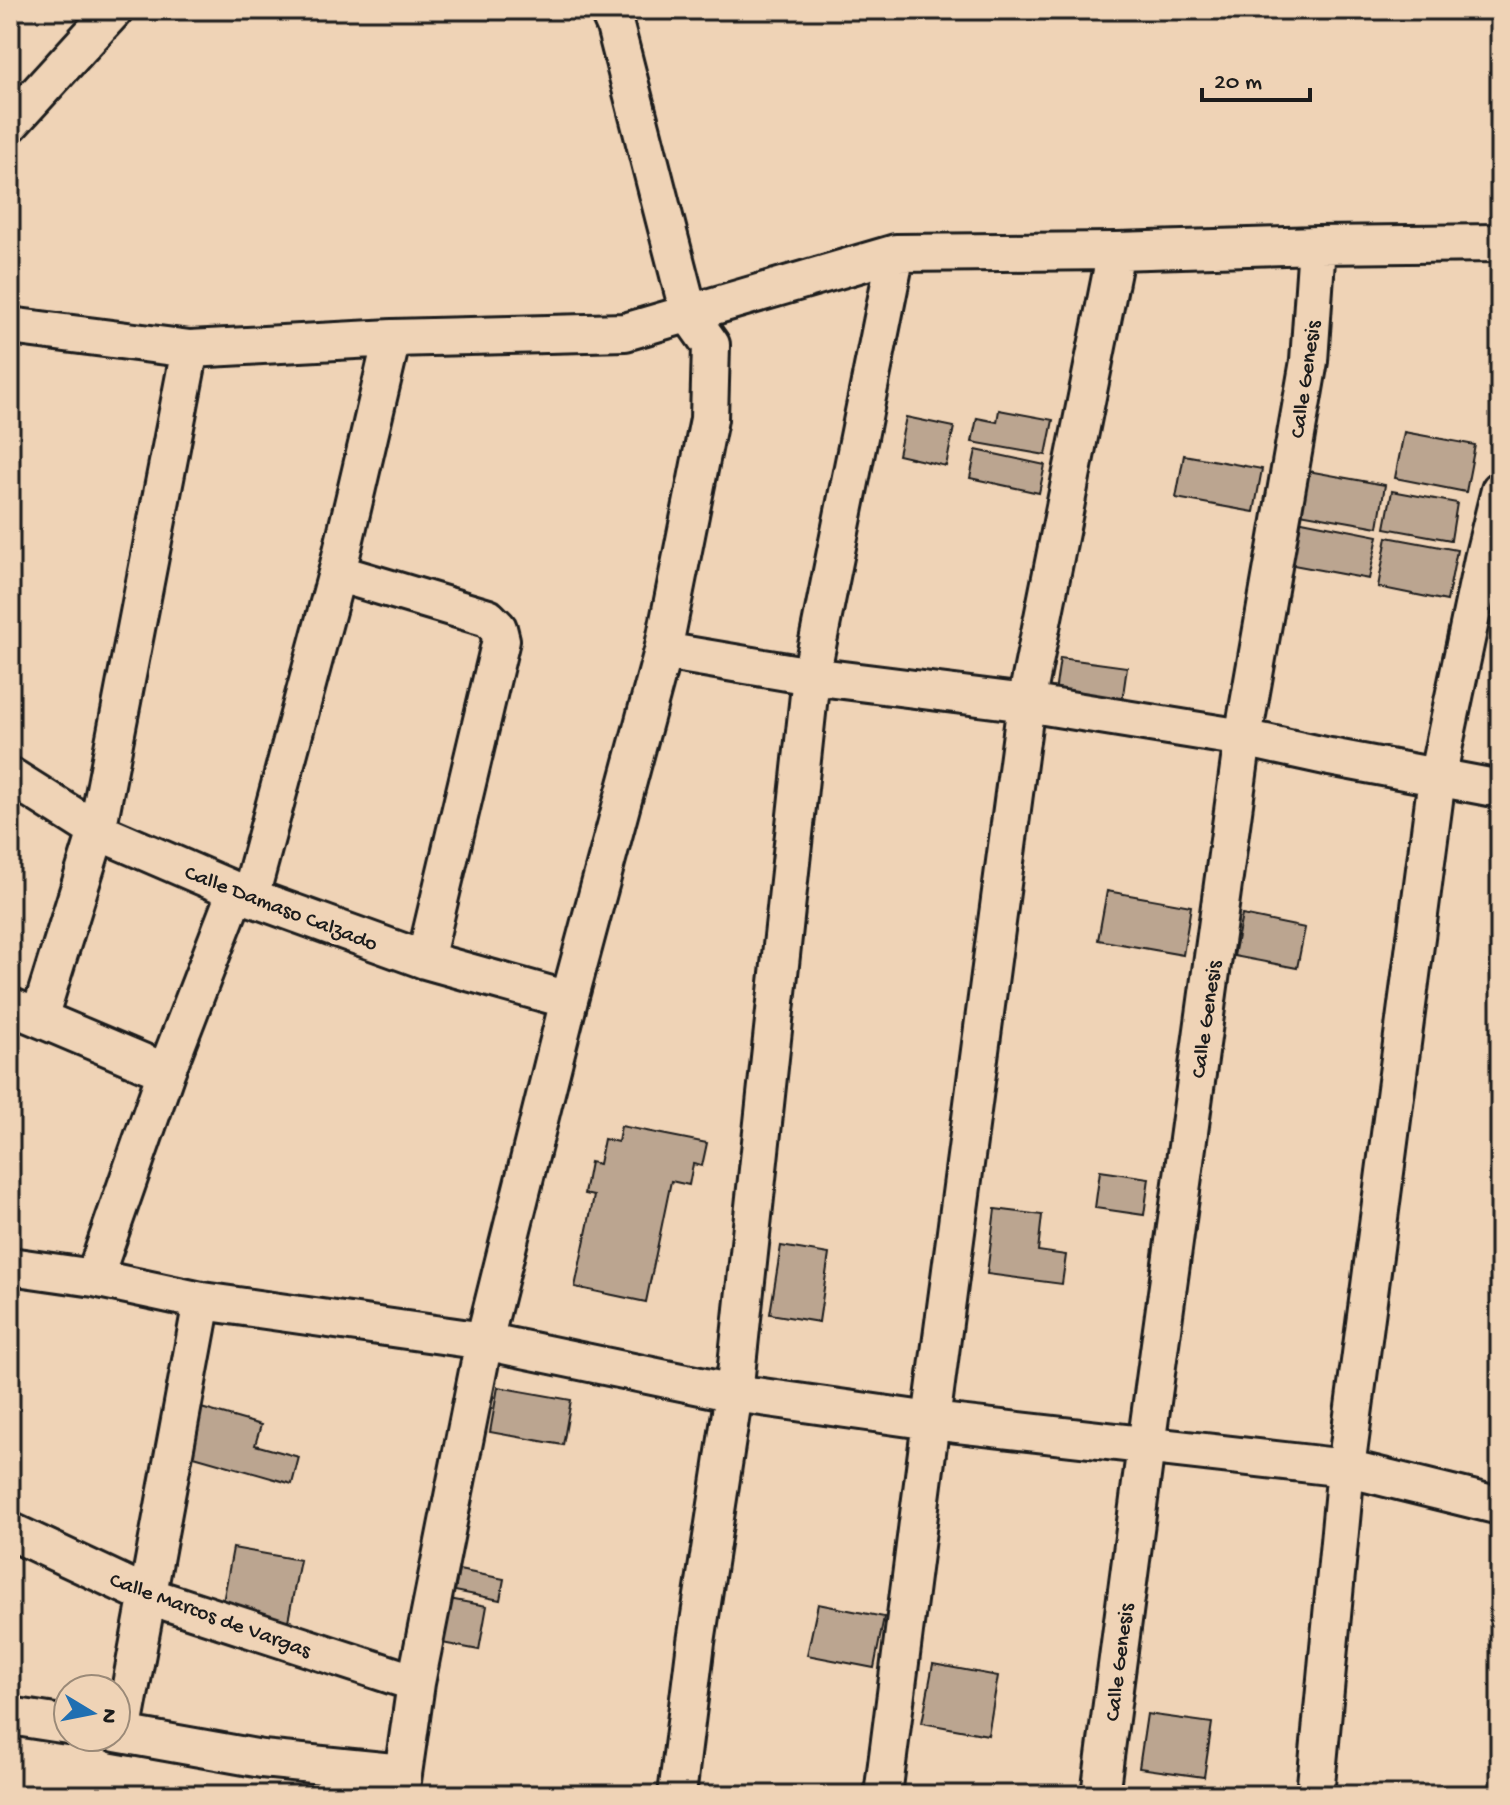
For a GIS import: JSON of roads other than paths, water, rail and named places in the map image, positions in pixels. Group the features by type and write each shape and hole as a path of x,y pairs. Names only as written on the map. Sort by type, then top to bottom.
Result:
{"street":[{"path":"10,124 114,10"},
{"path":"132,1735 402,1784 416,1683 484,1341 569,1000 663,651 709,419 711,345 689,314 615,26 608,10"},
{"path":"10,326 190,349 392,338 625,332 896,253 1500,243"},
{"name":"Calle Genesis","path":"1100,1795 1243,738 1309,361 1317,245"},
{"path":"883,1795 1026,703 1116,251"},
{"path":"677,1795 696,1642 734,1393 811,676 896,253"},
{"path":"94,1278 166,1072 243,894 337,573 392,338"},
{"path":"166,1072 24,1012 97,831 190,349"},
{"path":"1315,1795 1346,1468 1437,778 1500,490"},
{"path":"337,573 488,618 498,628 501,640 425,960"},
{"path":"663,651 811,676 1026,703 1243,738 1500,789"},
{"name":"Calle Damaso Calzado","path":"10,776 97,831 243,894 425,960 569,1000"},
{"path":"10,1266 94,1278 202,1301 484,1341 734,1393 931,1421 1346,1468 1500,1506"},
{"path":"132,1674 202,1301"},
{"name":"Calle Marcos de Vargas","path":"10,1531 149,1596 416,1683"},
{"path":"10,1716 52,1723"}]}
